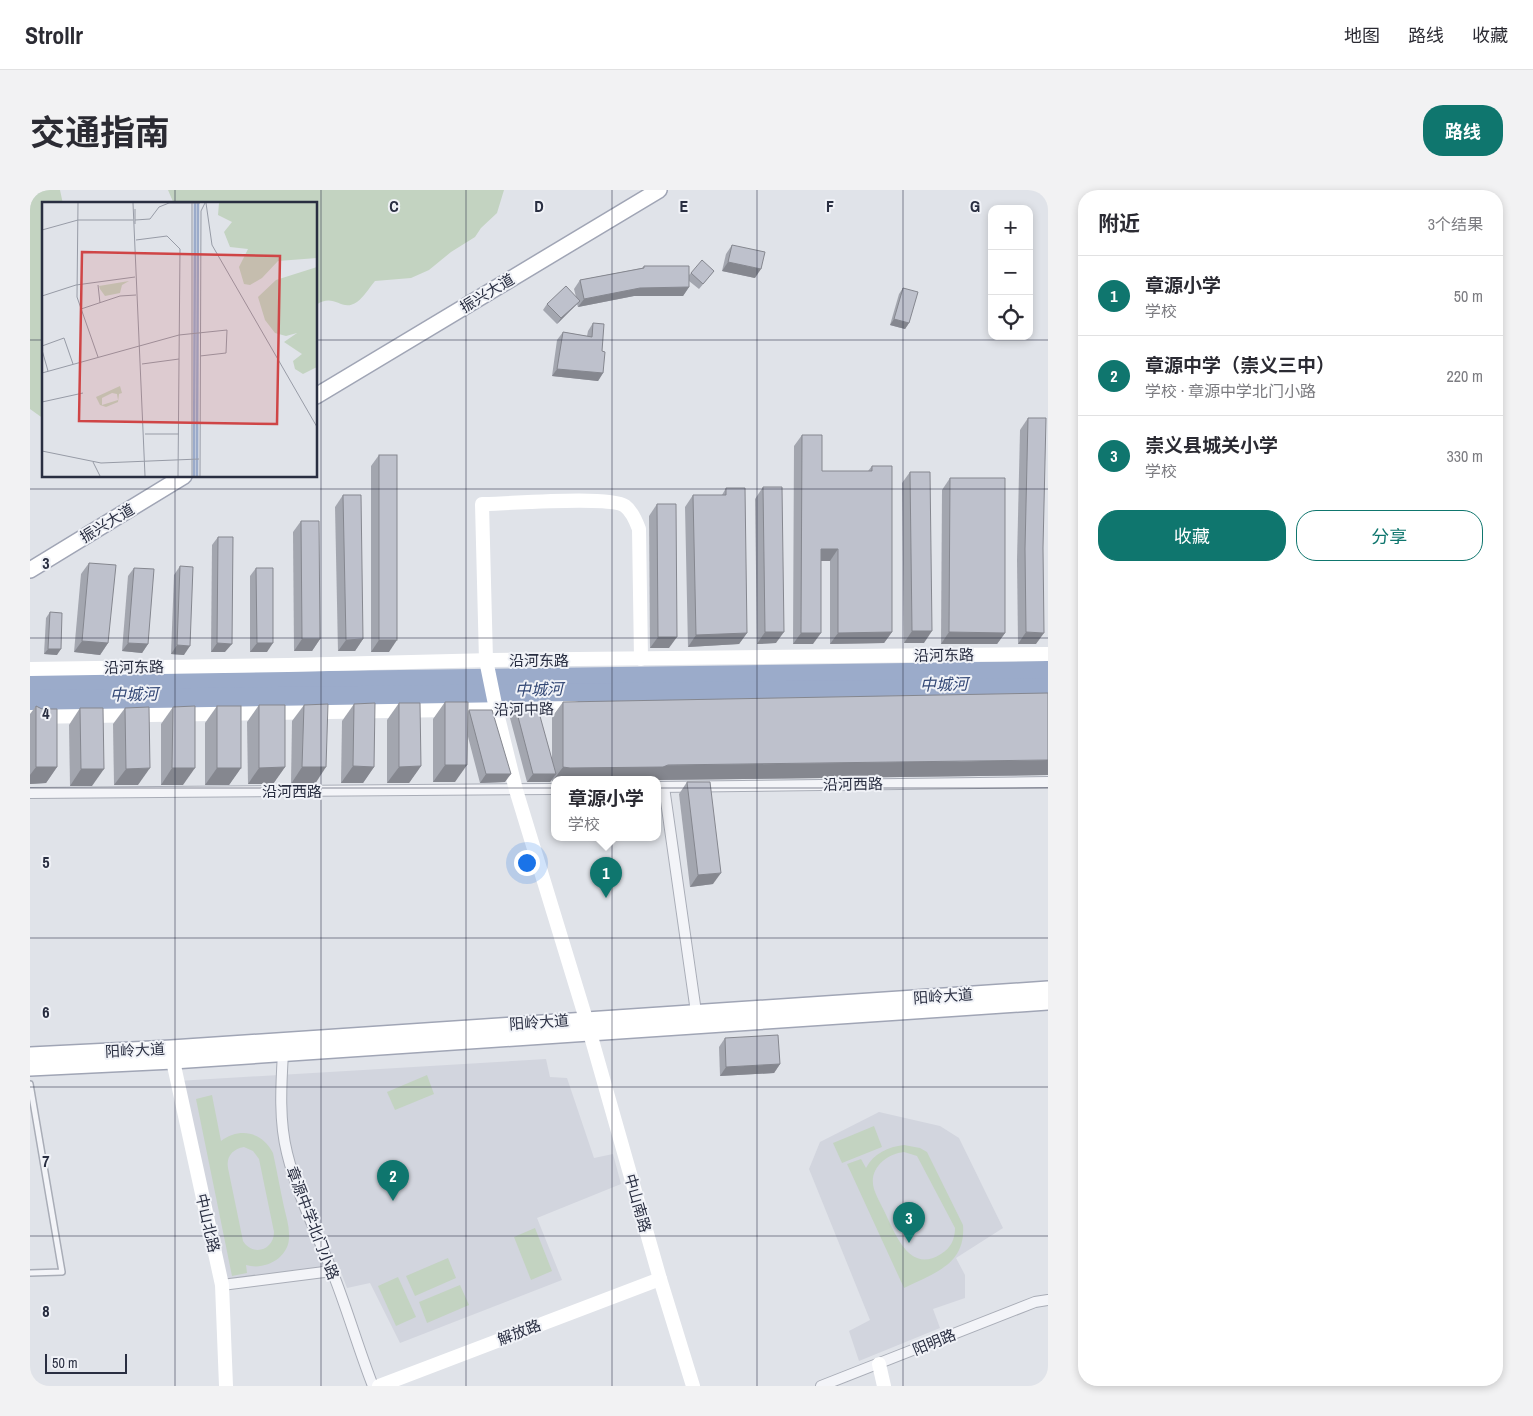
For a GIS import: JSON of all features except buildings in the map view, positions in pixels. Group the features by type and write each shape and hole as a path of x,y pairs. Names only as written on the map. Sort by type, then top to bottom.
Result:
{"main road":[{"name":"振兴大道","path":"318,387 644,190"},
{"name":"振兴大道","path":"318,395 659,190"},
{"name":"振兴大道","path":"30,560 167,478"},
{"name":"振兴大道","path":"30,570 181,478"},
{"name":"阳岭大道","path":"30,1068 283,1054 588,1026 696,1012 1048,989"},
{"name":"阳岭大道","path":"30,1055 1048,1002"}],"street":[{"name":"中山南路","path":"641,659 639,529 634,517 624,506 592,500 482,504 488,667 495,704 516,790 588,1026 660,1279 693,1386"},
{"name":"沿河东路","path":"30,668 288,665 488,667 641,659 1048,654"},
{"name":"沿河中路","path":"30,718 495,704 593,708"},
{"name":"沿河西路","path":"661,787 1048,782"},
{"path":"661,787 696,1012"},
{"name":"沿河西路","path":"30,793 551,789"},
{"name":"章源中学北门小路","path":"283,1054 282,1099 287,1152 312,1226 332,1271 355,1340 373,1386"},
{"name":"中山北路","path":"173,1061 222,1285 226,1386"},
{"path":"222,1285 332,1271"},
{"name":"解放路","path":"379,1386 660,1279"},
{"name":"阳明路","path":"821,1386 1035,1302 1048,1300"},
{"path":"879,1364 884,1386"}],"lane":[{"path":"30,1084 62,1272 30,1273"}],"shaded area":[{"path":"546,1059 550,1077 567,1078 594,1158 613,1154 621,1184 537,1218 562,1280 400,1343 370,1283 347,1288 339,1267 226,1281 177,1081"},
{"path":"879,1112 940,1126 959,1138 1003,1228 956,1258 965,1275 965,1298 933,1309 940,1328 859,1361 849,1331 870,1320 809,1169 820,1142"}],"green space":[{"path":"30,190 60,190 63,202 42,202 42,418 30,409"},
{"path":"168,190 504,190 497,213 481,228 475,237 451,252 429,270 411,278 375,281 360,300 351,305 333,301 318,304 318,202 173,202"},
{"path":"427,1075 434,1094 395,1110 387,1092"},
{"path":"212,1095 221,1141 236,1134 250,1134 263,1140 273,1153 288,1224 289,1242 282,1255 269,1264 261,1266 246,1265 247,1273 232,1276 196,1099","holes":["244,1147 253,1151 259,1159 274,1232 271,1243 267,1247 257,1250 247,1246 243,1241 228,1168 229,1157 237,1149"]},
{"path":"874,1126 882,1147 842,1163 833,1143"},
{"path":"904,1145 920,1148 927,1152 963,1225 963,1239 954,1259 937,1272 904,1288 847,1164 861,1159 866,1168 877,1155 887,1149","holes":["904,1152 917,1156 955,1228 950,1246 941,1254 930,1259 921,1259 913,1256 906,1250 895,1234 874,1189 873,1182 876,1169 885,1159"]},
{"path":"535,1228 552,1271 531,1280 514,1237"},
{"path":"448,1258 456,1278 415,1296 406,1276"},
{"path":"398,1277 416,1317 396,1326 378,1286"},
{"path":"460,1285 469,1305 427,1323 419,1302"}],"waterway":[{"name":"中城河","path":"30,685 1048,671"},
{"name":"中城河","path":"30,700 1048,688"}],"place":[{"name":"章源小学","path":"606,898"},
{"name":"章源中学（崇义三中）","path":"393,1201"},
{"name":"崇义县城关小学","path":"909,1243"}]}
